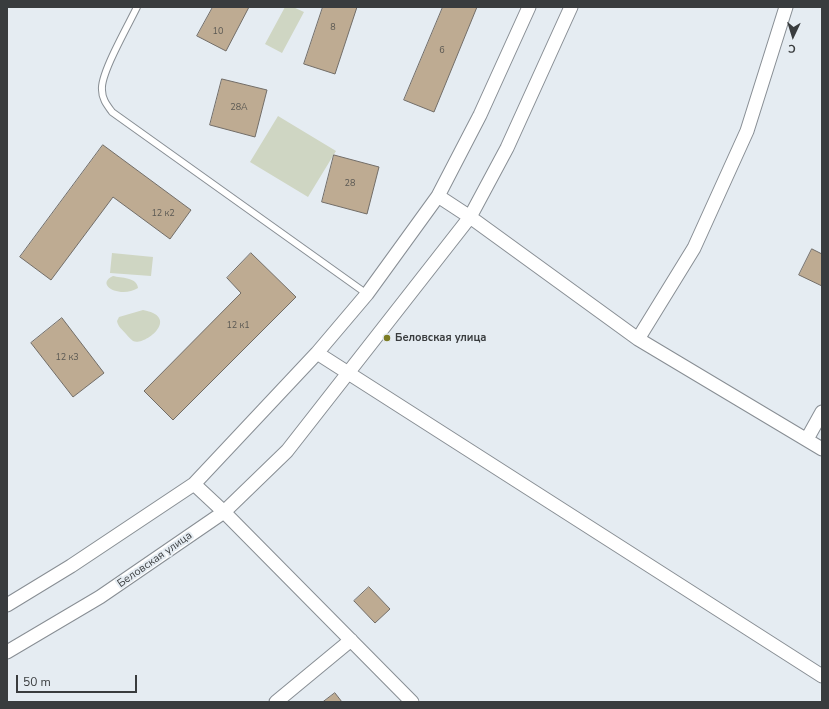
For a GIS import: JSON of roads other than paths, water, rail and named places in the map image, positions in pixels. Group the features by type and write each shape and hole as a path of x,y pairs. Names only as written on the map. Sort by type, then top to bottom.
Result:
{"street":[{"path":"7,605 71,566 194,484 317,353 367,294 438,196 480,115 529,7"},
{"name":"Беловская улица","path":"7,652 100,598 224,512 287,451 470,217 506,148 571,7"},
{"path":"638,339 694,248 747,131 786,7"},
{"path":"438,196 470,217 638,339 822,449"},
{"path":"317,353 822,676"},
{"path":"807,439 822,412"},
{"path":"194,484 224,512 412,702"},
{"path":"276,702 351,640"}],"lane":[{"path":"138,7 104,75 102,89 104,102 112,112 367,294"}],"place":[{"name":"Беловская улица","path":"387,338"}]}
